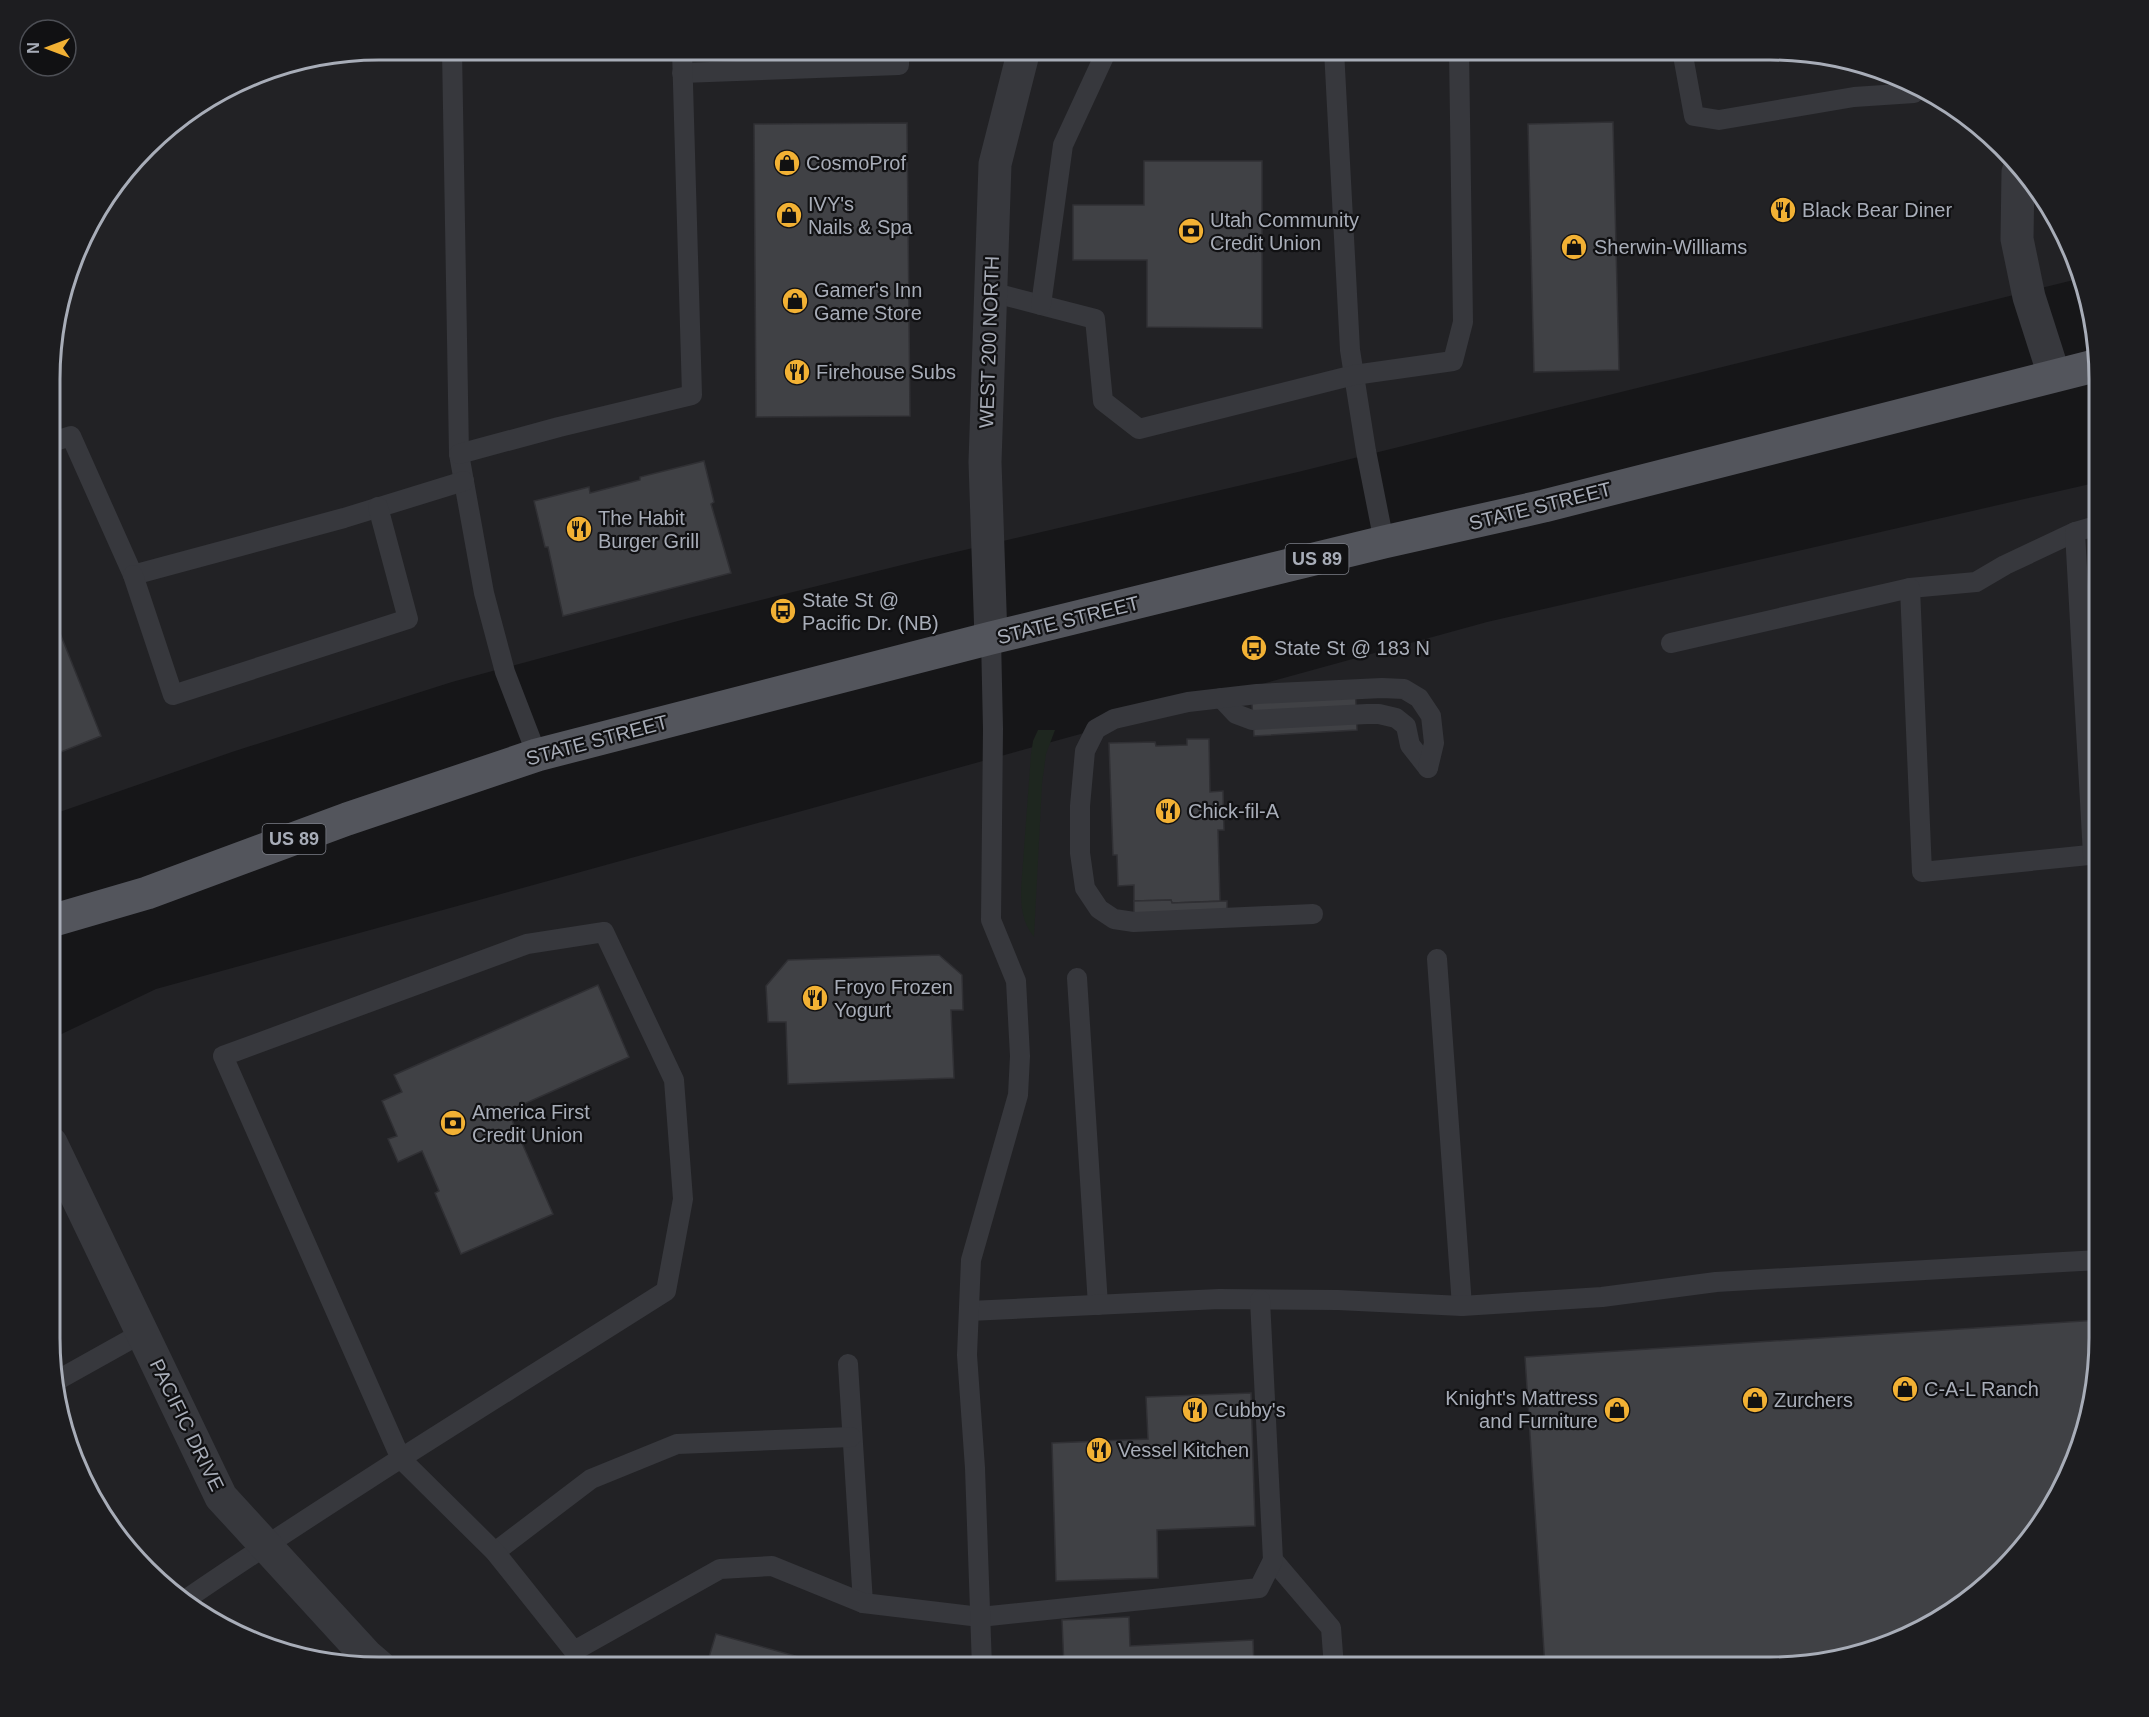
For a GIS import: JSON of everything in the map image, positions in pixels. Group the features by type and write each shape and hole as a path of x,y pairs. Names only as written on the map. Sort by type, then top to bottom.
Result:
{"main road":[{"name":"STATE STREET","path":"60,918 147,893 347,819 537,755 991,638 1384,542 1544,506 2088,366"}],"street":[{"name":"WEST 200 NORTH","path":"991,638 985,462 995,165 1031,60"},
{"path":"2018,179 2017,239 2029,297 2054,375"},
{"name":"PACIFIC DRIVE","path":"60,1162 221,1497 368,1656"}],"lane":[{"path":"452,60 459,454 484,593 505,672 537,755"},
{"path":"459,454 692,395 682,60"},
{"path":"682,73 899,65 899,60"},
{"path":"1041,305 1063,145 1102,60"},
{"path":"1335,60 1350,350 1366,452 1384,542"},
{"path":"991,292 1095,319 1103,401 1139,429 1354,375 1453,361 1463,322 1460,60"},
{"path":"1684,60 1694,116 1719,120 1854,97 1907,91"},
{"path":"60,439 71,436 133,575 173,695 408,619 378,507"},
{"path":"133,575 464,481"},
{"path":"1671,643 1910,588 1976,582 2005,565 2075,532 2089,528"},
{"path":"2075,532 2089,747"},
{"path":"1910,588 1922,872 2089,855"},
{"path":"982,1657 975,1468 967,1355 971,1260 1011,1125 1018,1095 1019,1076 1016,981 991,920 993,740 991,638"},
{"path":"1221,698 1236,714 1252,720 1367,714 1396,718 1406,726 1410,746 1428,768 1434,743 1431,716 1419,698 1404,690 1382,688 1257,694 1221,698 1188,702 1114,719 1096,729 1085,751 1080,806 1080,853 1084,888 1099,909 1114,919 1134,922 1313,914"},
{"path":"191,1596 265,1545 401,1458 666,1291 683,1199 674,1080 604,932 527,944 223,1056 401,1458 495,1552 576,1657"},
{"path":"1437,959 1462,1306"},
{"path":"1077,978 1098,1305"},
{"path":"969,1311 1219,1299 1338,1300 1462,1306 1602,1297 1716,1282 2089,1261"},
{"path":"581,1657 720,1569 772,1566 863,1603 980,1617 1259,1588 1273,1560 1260,1300"},
{"path":"63,1377 142,1333"},
{"path":"848,1364 863,1603"},
{"path":"495,1552 591,1479 677,1444 851,1437"},
{"path":"1273,1560 1331,1628 1333,1657"}],"shaded area":[{"path":"379,60 1770,60 1811,63 1852,71 1892,84 1947,114 1980,139 2010,169 2035,202 2056,238 2073,280 1298,472 926,559 689,618 452,682 232,752 60,812 60,379 63,338 71,297 84,257 114,202 139,169 169,139 202,114 257,84 297,71 338,63"},
{"path":"2089,484 2089,1338 2086,1379 2078,1420 2065,1460 2035,1515 2010,1548 1980,1578 1947,1603 1911,1624 1872,1640 1832,1651 1770,1657 379,1657 317,1651 277,1640 238,1624 202,1603 169,1578 139,1548 114,1515 84,1460 71,1420 63,1379 60,1338 60,1035 156,989 1487,622"},
{"path":"1038,730 1055,730 1046,754 1042,784 1034,937 1023,914 1021,889 1031,754"}],"building":[{"name":"Sherwin-Williams","path":"1613,122 1619,370 1534,372 1528,124"},
{"path":"907,123 910,416 756,417 754,124"},
{"path":"1144,161 1262,161 1262,328 1147,327 1147,260 1073,260 1073,205 1144,205"},
{"path":"704,461 714,502 711,504 731,573 563,616 548,547 545,547 534,501 589,487 590,493 640,480 640,477"},
{"path":"60,633 101,736 60,752"},
{"path":"1355,682 1357,730 1254,736 1251,688"},
{"name":"Chick-fil-A","path":"1187,739 1209,739 1210,792 1223,791 1224,830 1218,830 1220,901 1172,903 1171,900 1134,901 1134,885 1118,886 1117,855 1113,855 1109,743 1155,742 1156,746 1187,745"},
{"path":"1171,900 1172,903 1227,901 1227,920 1134,923 1134,901"},
{"path":"939,955 962,975 963,1010 951,1010 954,1078 788,1084 786,1022 768,1022 766,986 788,960"},
{"name":"America First Credit Union","path":"598,985 629,1057 508,1111 553,1214 461,1254 435,1193 439,1191 422,1151 398,1162 388,1139 397,1136 382,1101 402,1092 394,1075"},
{"path":"2089,1321 2086,1379 2072,1440 2065,1460 2046,1497 2010,1548 1964,1591 1911,1624 1852,1646 1790,1656 1544,1657 1525,1357"},
{"path":"1251,1393 1255,1526 1157,1530 1158,1578 1056,1581 1052,1443 1148,1439 1146,1397"},
{"path":"1129,1617 1130,1646 1253,1640 1254,1657 1064,1657 1062,1620"},
{"path":"716,1634 799,1657 709,1657"}],"place":[{"name":"CosmoProf","path":"787,163"},
{"name":"Black Bear Diner","path":"1783,210"},
{"name":"IVY's Nails & Spa","path":"789,215"},
{"name":"Utah Community Credit Union","path":"1191,231"},
{"name":"Sherwin-Williams","path":"1574,247"},
{"name":"Gamer's Inn Game Store","path":"795,301"},
{"name":"Firehouse Subs","path":"797,372"},
{"name":"The Habit Burger Grill","path":"579,529"},
{"name":"State St @ Pacific Dr. (NB)","path":"783,611"},
{"name":"State St @ 183 N","path":"1254,648"},
{"name":"Chick-fil-A","path":"1168,811"},
{"name":"Froyo Frozen Yogurt","path":"815,998"},
{"name":"America First Credit Union","path":"453,1123"},
{"name":"C-A-L Ranch","path":"1905,1389"},
{"name":"Zurchers","path":"1755,1400"},
{"name":"Cubby's","path":"1195,1410"},
{"name":"Knight's Mattress and Furniture","path":"1617,1410"},
{"name":"Vessel Kitchen","path":"1099,1450"}]}
